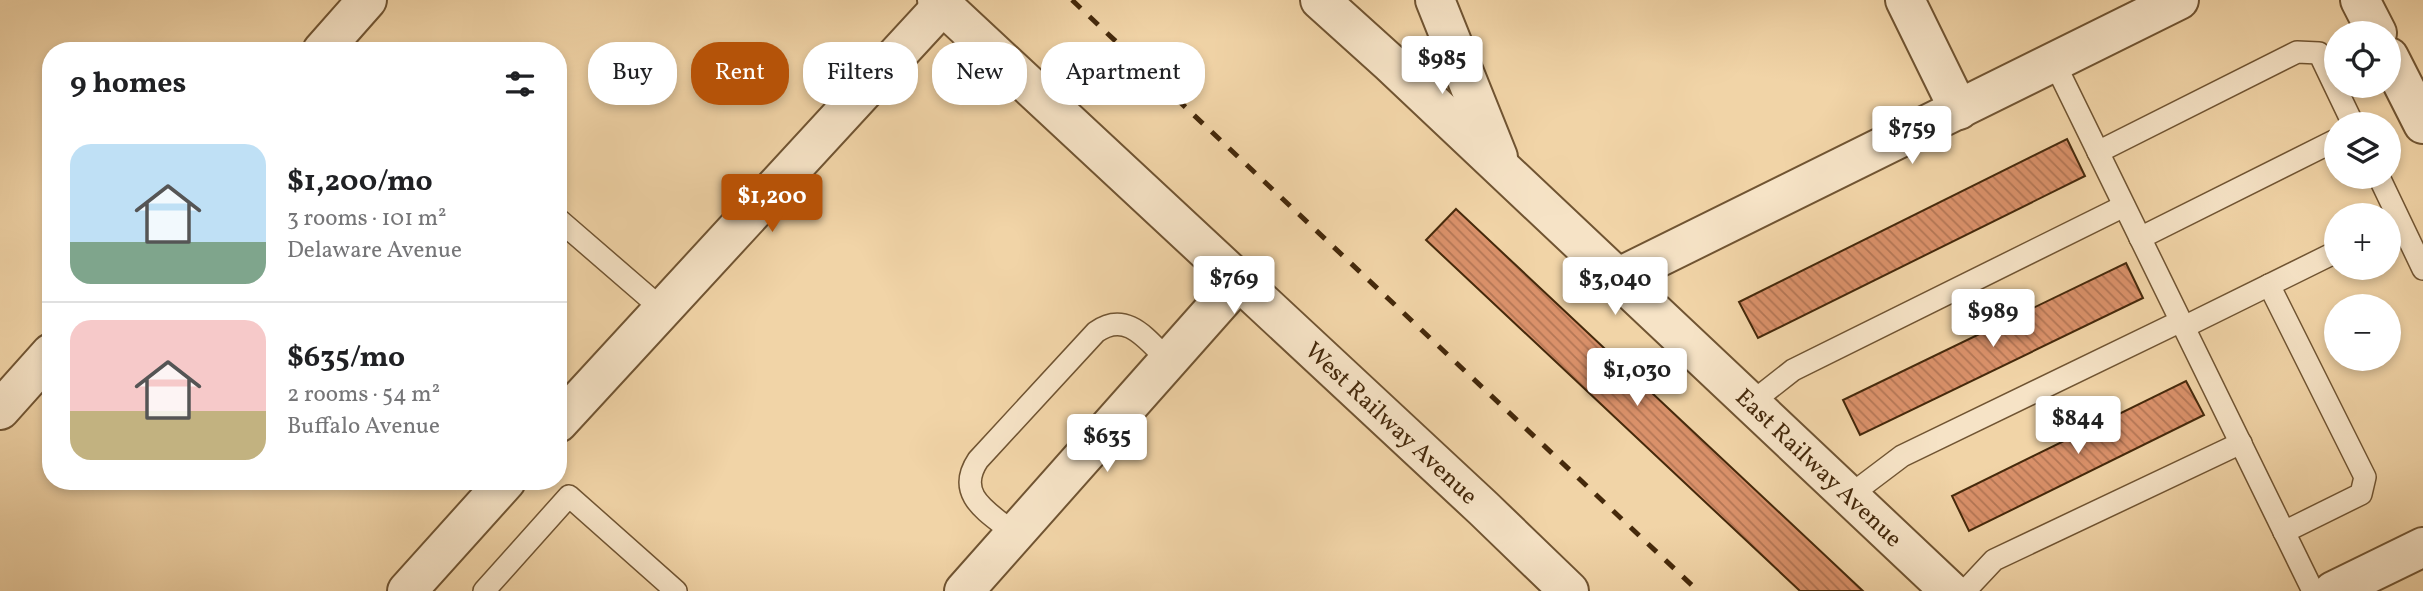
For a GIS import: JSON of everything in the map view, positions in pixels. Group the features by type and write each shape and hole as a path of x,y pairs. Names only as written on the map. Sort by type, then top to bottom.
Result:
{"street":[{"path":"330,42 367,0"},
{"name":"East Railway Avenue","path":"1320,0 1950,591"},
{"path":"1435,0 1503,169"},
{"path":"1905,0 1959,110"},
{"path":"1617,278 2179,0"},
{"path":"2360,0 2371,21"},
{"path":"567,411 940,2"},
{"name":"West Railway Avenue","path":"940,2 1239,281 1554,586"},
{"path":"2401,81 2423,124"},
{"path":"964,591 1239,281"},
{"path":"0,410 42,363"},
{"path":"407,591 498,490"},
{"path":"2333,591 2423,547"}],"lane":[{"path":"2098,152 2297,52 2319,54 2347,112"},
{"path":"2054,62 2313,591"},
{"path":"2140,238 2324,145"},
{"path":"1751,403 1793,370 2124,205"},
{"path":"567,227 662,309"},
{"path":"2401,234 2423,269"},
{"path":"1849,496 1902,456 2324,258"},
{"path":"2269,285 2365,477 2361,494 2284,532"},
{"path":"1015,534 977,502 970,491 969,478 978,460 1105,325 1125,324 1133,328 1168,360"},
{"path":"1965,591 1994,560 2241,443"},
{"path":"484,591 561,490"},
{"path":"563,490 676,591"}],"building":[{"path":"2067,139 2085,176 1758,338 1739,302"},
{"path":"1456,209 1863,591 1800,591 1426,240"},
{"path":"2126,263 2143,298 1860,435 1843,400"},
{"path":"2186,381 2204,415 1969,531 1952,496"}],"railway":[{"path":"1072,0 1698,591"}]}
